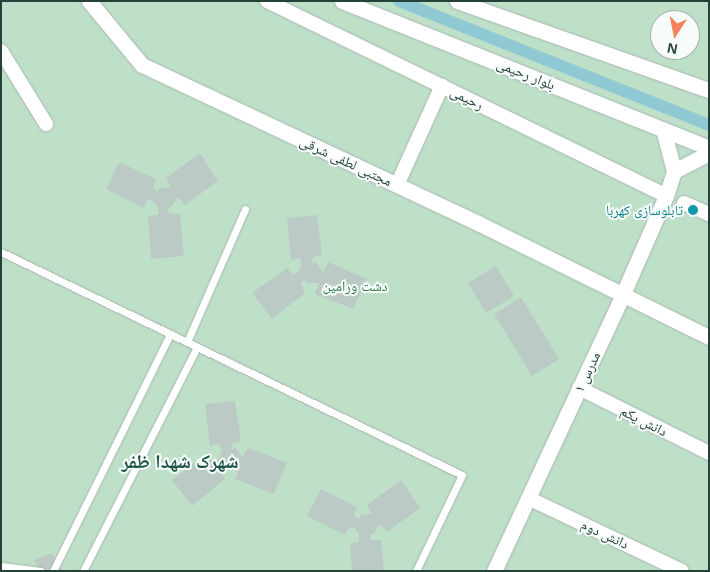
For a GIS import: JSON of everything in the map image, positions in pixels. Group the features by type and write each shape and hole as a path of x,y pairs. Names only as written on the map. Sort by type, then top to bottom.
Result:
{"street":[{"name":"مجتبی لطفی شرقی","path":"89,1 142,64 397,185 709,338"},
{"name":"رحیمی","path":"267,1 666,196"},
{"name":"بلوار رحیمی","path":"342,1 709,148"},
{"path":"456,1 490,7 709,90"},
{"path":"1,51 46,124"},
{"path":"397,185 442,86"},
{"path":"663,129 674,171 709,152"},
{"name":"مدرس ۱","path":"494,571 622,296 666,196 674,171"},
{"path":"684,203 709,214"},
{"name":"دانش یکم","path":"579,388 709,454"},
{"name":"دانش دوم","path":"528,498 682,571"}],"lane":[{"path":"187,342 245,209"},
{"path":"1,252 462,475 416,571"},
{"path":"54,571 170,334"},
{"path":"83,571 197,347"},
{"path":"1,566 41,571"}],"green space":[{"name":"دشت ورامین","path":"1,1 709,1 709,571 1,571"}],"building":[{"path":"200,153 218,181 185,205 178,197 172,206 168,208 169,213 180,214 184,256 151,259 148,216 158,215 158,207 153,201 147,200 144,208 106,189 119,162 156,179 153,188 158,192 159,188 171,187 166,178"},
{"path":"317,215 322,255 313,257 312,263 316,262 323,272 328,262 367,279 353,309 315,294 319,283 308,283 304,280 301,284 305,293 272,319 252,293 287,268 293,275 299,271 302,264 300,258 291,260 287,218"},
{"path":"496,266 514,296 486,313 468,283"},
{"path":"521,297 559,359 532,376 494,314"},
{"path":"235,401 241,441 232,443 231,449 236,448 242,457 248,448 287,463 274,494 235,479 239,469 227,469 224,466 220,470 225,479 192,506 172,480 206,454 212,462 219,458 222,450 219,444 210,446 205,404"},
{"path":"401,480 420,508 387,532 380,524 374,533 370,535 371,540 381,540 384,571 352,571 350,543 359,542 359,534 355,528 349,527 345,535 307,516 321,489 357,507 354,515 359,519 361,515 372,514 367,505"},
{"path":"52,553 63,571 41,571 34,560"}],"waterway":[{"path":"399,1 709,125"}],"place":[{"name":"تابلوسازی کهربا","path":"693,210"}],"district":[{"name":"شهرک شهدا ظفر","path":"180,462"}]}
